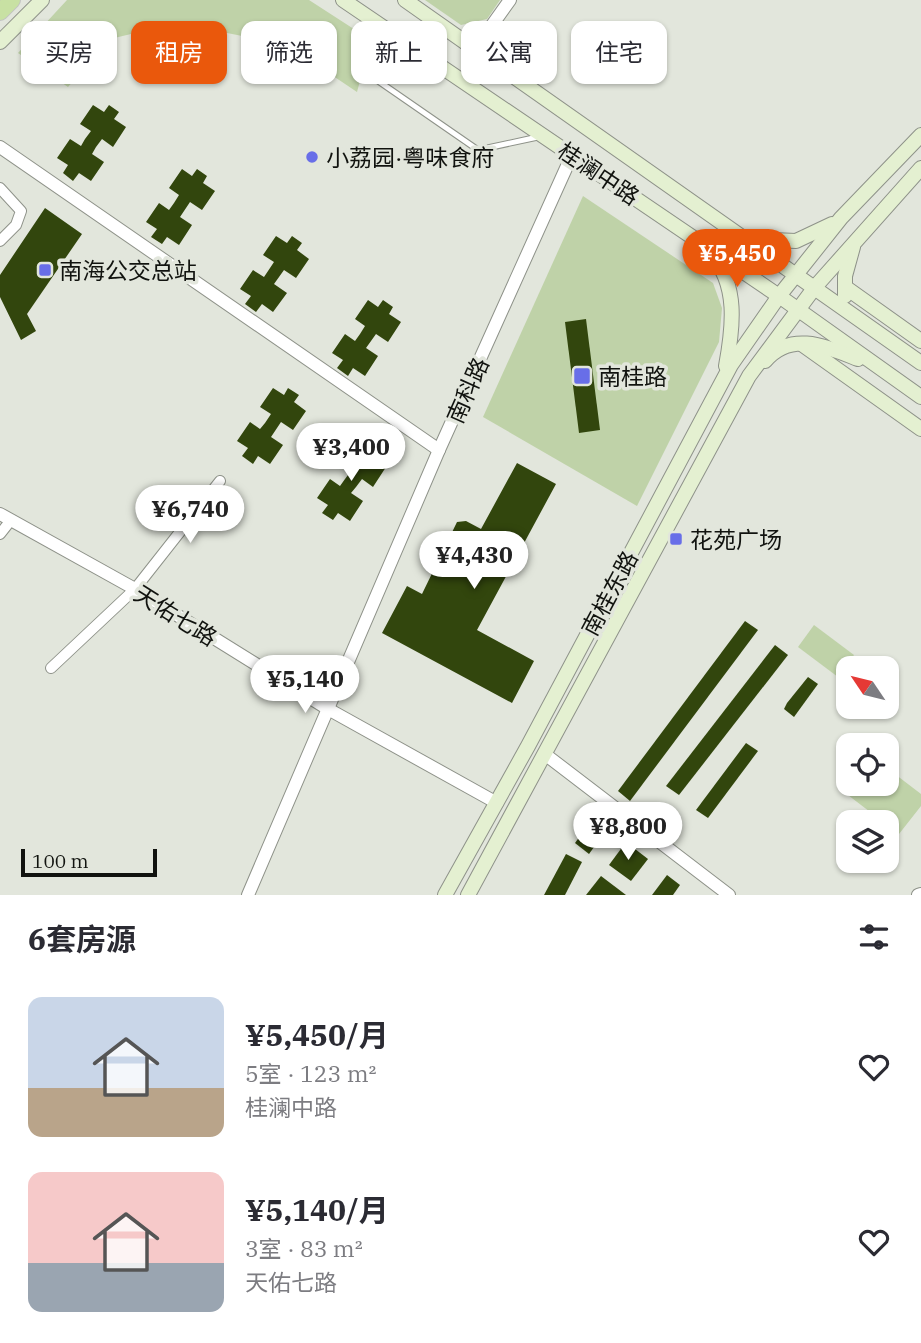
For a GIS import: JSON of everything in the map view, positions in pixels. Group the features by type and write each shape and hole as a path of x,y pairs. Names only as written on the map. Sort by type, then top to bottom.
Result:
{"main road":[{"path":"0,12 12,0"},
{"path":"0,42 42,0"},
{"name":"桂澜中路","path":"343,0 798,309 921,397"},
{"name":"桂澜中路","path":"405,0 461,39"},
{"name":"桂澜中路","path":"525,84 921,363"},
{"path":"746,238 773,242 796,241 817,234 844,215 921,135"},
{"name":"南桂东路","path":"468,895 746,383 798,309 921,168"},
{"name":"南桂东路","path":"445,895 724,378 779,296 844,215"},
{"path":"696,240 720,264 730,290 733,326 724,378"},
{"path":"854,242 845,299 861,320"},
{"path":"845,287 921,341"},
{"path":"800,342 921,429"},
{"path":"746,383 773,351 800,342 821,345 878,366"}],"street":[{"path":"495,21 510,0"},
{"path":"0,147 439,450"},
{"name":"南科路","path":"249,894 439,450 572,155"},
{"path":"0,188 20,211 16,225 0,241"},
{"path":"51,668 135,589 220,481"},
{"path":"0,534 5,517"},
{"name":"天佑七路","path":"5,517 135,589 328,709 496,803"},
{"path":"545,755 729,895"}],"lane":[{"path":"366,16 371,76 478,150 543,136"}],"green space":[{"path":"67,0 309,0 351,27 351,84 359,84 357,92 337,79 337,21 241,21 241,36 227,33 227,21 131,21 131,34 117,37 117,21 48,21"},
{"path":"425,0 500,0 487,19 461,21 461,25"},
{"path":"583,196 713,283 722,308 719,342 637,506 483,417"},
{"path":"814,625 854,655 836,656 836,676 798,647"},
{"path":"899,777 921,794 921,806 899,834 899,810 868,810 849,796 899,796"}],"building":[{"path":"93,105 104,112 109,105 119,112 114,119 126,127 113,147 102,139 96,147 92,154 104,162 91,181 79,173 73,181 63,173 68,165 57,158 70,139 81,146 91,131 80,124"},
{"path":"182,169 192,176 197,169 207,176 203,183 215,191 202,210 190,202 180,217 192,225 179,245 167,237 162,244 151,237 157,229 146,222 159,203 169,210 174,203 179,195 169,188"},
{"path":"45,208 82,234 27,314 36,331 21,340 0,297 0,275"},
{"path":"276,236 287,243 292,236 302,243 297,250 309,259 296,278 284,270 274,284 287,293 273,312 262,304 256,312 245,304 251,296 240,289 253,270 264,277 274,262 263,255"},
{"path":"368,300 378,307 383,300 393,307 389,314 401,322 388,342 376,334 366,348 378,356 365,376 353,368 348,376 337,368 343,360 332,353 345,334 355,341 360,334 365,326 355,319"},
{"name":"南桂路","path":"586,319 600,430 579,433 565,322"},
{"path":"273,388 284,395 288,388 299,395 294,402 306,411 293,430 281,422 271,437 283,445 270,464 258,456 253,464 242,456 248,448 237,441 250,422 260,429 265,423 271,414 260,407"},
{"path":"353,445 363,452 368,445 379,452 374,459 386,467 373,487 362,479 351,493 363,501 350,521 338,513 333,520 322,513 328,505 317,498 330,479 340,486 351,471 340,464"},
{"path":"517,463 556,484 477,630 534,661 512,703 382,633 407,586 422,594 457,522 466,521 481,529"},
{"path":"745,621 758,630 630,801 618,791"},
{"path":"775,645 788,655 679,795 666,786"},
{"path":"808,677 818,684 794,717 784,709"},
{"path":"746,743 758,751 708,818 696,810"},
{"path":"594,817 608,828 589,854 575,843"},
{"path":"626,842 648,859 631,881 609,865"},
{"path":"566,854 582,862 565,895 544,895"},
{"path":"667,875 680,885 673,895 652,895"},
{"path":"601,876 626,895 586,895"}],"place":[{"name":"小荔园·粤味食府","path":"312,157"},
{"name":"南海公交总站","path":"45,270"},
{"name":"南桂路","path":"582,376"},
{"name":"花苑广场","path":"676,539"}]}
